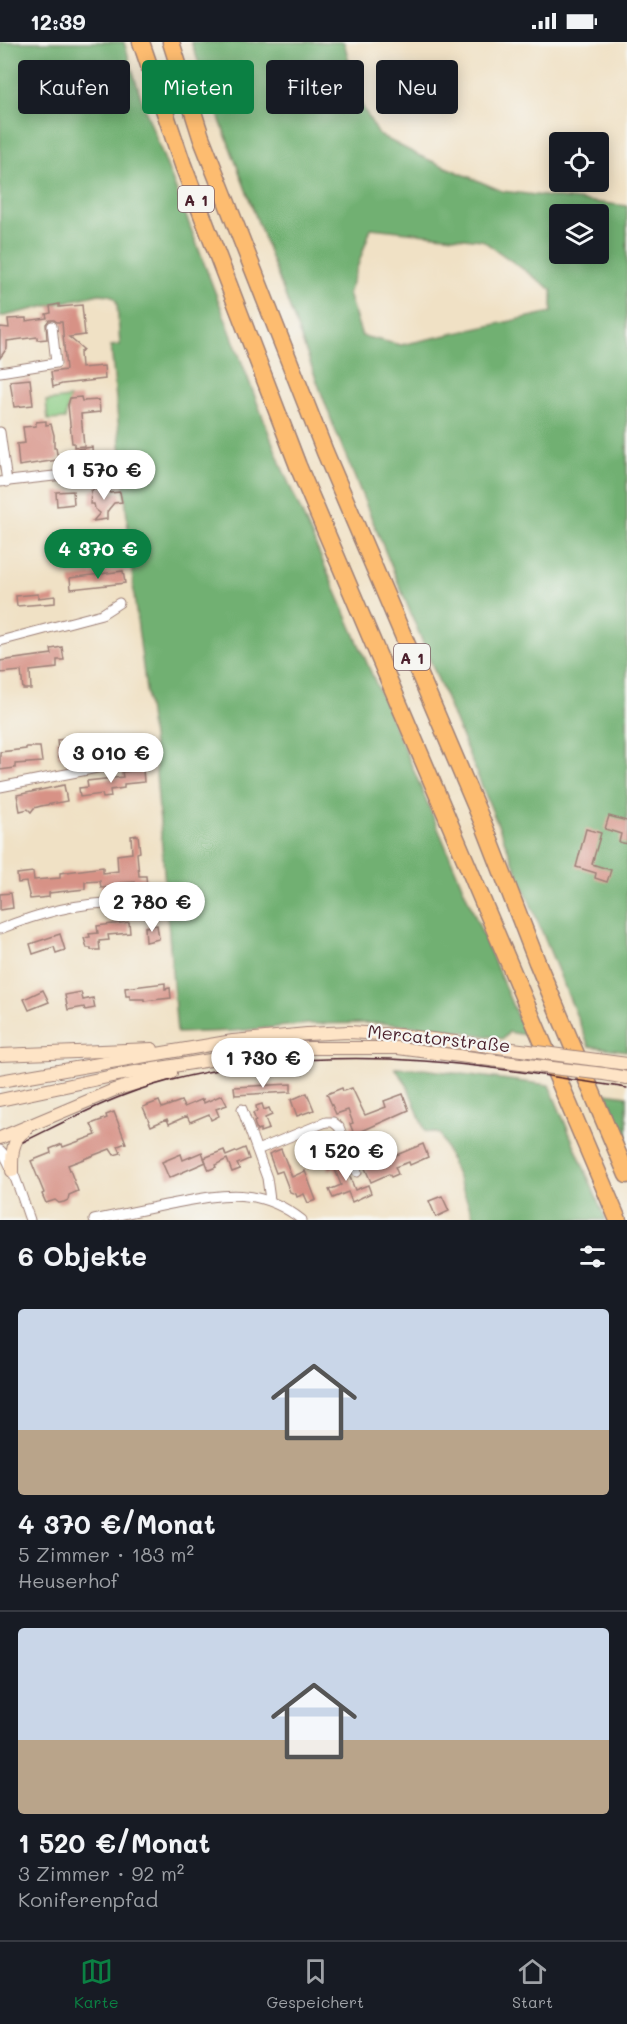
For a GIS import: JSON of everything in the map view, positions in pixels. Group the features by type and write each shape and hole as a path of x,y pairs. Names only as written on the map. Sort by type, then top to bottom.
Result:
{"highway":[{"name":"A 1","path":"141,42 183,165 298,466 618,1220"},
{"name":"A 1","path":"171,42 201,137 325,452 485,828 537,962 627,1175"}],"main road":[{"name":"Mercatorstraße","path":"0,1081 275,1036 349,1032 399,1035 627,1065"},
{"path":"0,1055 204,1046"},
{"name":"Mercatorstraße","path":"0,1100 117,1075 260,1052 349,1047 398,1048 627,1078"},
{"path":"0,1138 138,1082 214,1064 290,1050"},
{"path":"12,1172 12,1152 16,1140 21,1133 35,1124"}],"street":[{"path":"0,372 56,363 52,326"},
{"path":"0,432 3,482 72,474"},
{"path":"0,641 102,614 119,603"},
{"path":"0,787 133,760"},
{"path":"0,929 37,916 77,907 136,903 153,907"},
{"path":"242,1109 267,1178 270,1200"},
{"path":"257,1150 326,1122 333,1122 339,1127 357,1172"},
{"path":"0,1150 4,1153 30,1220"},
{"path":"0,1162 12,1172"},
{"path":"94,1220 212,1196 239,1194 270,1200 302,1220"}],"green space":[{"path":"0,42 124,42 129,60 18,60 18,114 130,114 130,62 142,101 142,114 147,114 283,470 411,764 525,1035 509,1032 503,1039 447,1029 380,1023 309,1024 234,1031 177,1033 155,761 135,604 111,346 120,345 117,304 111,296 99,294 0,317"},
{"path":"191,42 344,42 349,60 266,60 266,114 364,114 364,109 379,135 420,156 502,191 627,206 627,1051 589,1046 334,427 218,114 254,114 254,60 198,60","holes":["371,228 482,240 552,290 552,312 401,345 362,336 348,294"]},
{"path":"70,398 65,419 48,420 46,401"},
{"path":"395,1068 423,1069 549,1085 606,1220 475,1220 440,1134 425,1131 407,1085"},
{"path":"606,1093 627,1096 627,1142"}],"building":[{"path":"59,304 59,307 82,305 85,335 69,337 83,349 80,353 81,368 104,366 105,379 53,387 51,372 66,370 62,322 54,320 49,320 46,324 47,339 37,340 37,337 7,341 7,348 0,358 0,327 9,328 8,319 26,318 26,321 47,318 46,314 51,313 50,306"},
{"path":"30,379 33,405 14,407 10,381"},
{"path":"81,397 82,401 99,400 100,412 81,414 84,446 74,447 68,405 70,398"},
{"path":"46,421 46,425 51,424 54,448 59,456 57,460 19,466 17,444 25,443 23,427 36,426 36,422"},
{"path":"92,447 93,462 83,464 84,469 75,468 74,461 79,460 78,449"},
{"path":"103,486 110,493 120,492 122,502 114,503 107,512 107,519 93,521 100,513 95,509 94,504 90,504 91,491"},
{"path":"73,491 74,504 57,506 56,492"},
{"path":"123,571 125,583 71,589 70,578"},
{"path":"38,594 38,598 55,596 55,603 17,606 16,596"},
{"path":"62,647 64,660 57,660 57,668 30,671 31,689 23,689 21,671 0,673 0,661 52,654 51,649"},
{"path":"76,738 78,755 59,757 57,740"},
{"path":"26,747 40,747 42,762 15,764 15,768 0,770 0,752 26,749"},
{"path":"143,770 144,782 124,784 124,788 110,790 111,797 103,798 102,794 80,797 79,788 88,787 87,781 123,777 122,772"},
{"path":"64,785 67,801 34,808 31,812 28,809 20,811 17,795"},
{"path":"609,816 627,821 627,844 619,842 621,834 605,829"},
{"path":"586,829 601,833 592,864 611,870 607,882 595,878 596,873 576,867"},
{"path":"138,835 139,876 146,876 147,888 136,889 135,882 101,888 100,881 85,882 85,889 49,893 49,897 30,899 26,882 18,883 17,874 33,872 34,880 60,878 60,873 103,867 103,873 118,871 117,855 132,853 131,836"},
{"path":"11,893 13,908 0,910 0,894"},
{"path":"129,922 130,933 108,935 109,940 99,941 100,950 87,948 84,938 90,937 89,934 98,933 97,926"},
{"path":"157,925 159,939 146,942 145,927"},
{"path":"60,934 65,950 56,953 54,947 33,954 30,944"},
{"path":"165,983 165,989 170,988 171,998 144,1001 144,999 130,999 130,996 126,996 125,988"},
{"path":"43,990 49,1002 29,1010 24,999"},
{"path":"81,992 83,1000 93,998 95,1008 85,1010 84,1007 68,1010 65,995"},
{"path":"291,1084 291,1092 235,1095 234,1087"},
{"path":"342,1088 343,1091 352,1088 365,1115 386,1107 384,1101 403,1094 409,1110 362,1131 375,1164 423,1144 428,1157 410,1165 409,1162 395,1167 398,1174 391,1177 389,1174 371,1182 350,1124 353,1123 348,1110 336,1114 327,1094"},
{"path":"307,1093 314,1110 297,1116 291,1100"},
{"path":"222,1095 227,1105 216,1109 219,1116 211,1120 209,1114 190,1122 187,1116 169,1124 167,1119 151,1126 143,1107 159,1101 162,1108 181,1101 184,1107 203,1099 204,1103"},
{"path":"262,1104 264,1110 269,1108 272,1115 265,1118 269,1129 260,1132 255,1125 253,1113 257,1111 256,1106"},
{"path":"114,1112 126,1143 118,1146 121,1153 114,1155 110,1149 68,1165 78,1191 69,1195 68,1200 64,1202 59,1203 55,1200 46,1203 31,1161 51,1153 50,1149 62,1144 63,1147 96,1135 91,1124 107,1118 106,1115"},
{"path":"317,1137 324,1154 309,1160 305,1149 309,1148 306,1141"},
{"path":"245,1148 249,1159 237,1164 240,1169 232,1172 227,1159 209,1170 204,1158 224,1150 226,1156"},
{"path":"281,1149 292,1177 305,1171 316,1200 308,1203 304,1194 297,1197 296,1194 290,1192 282,1171 276,1173 269,1154"},
{"path":"202,1152 206,1162 169,1178 162,1162 181,1154 183,1160"},
{"path":"342,1156 355,1190 368,1185 371,1193 352,1202 348,1192 333,1198 329,1190 341,1185 334,1167 329,1170 326,1163"},
{"path":"442,1196 449,1211 436,1217 429,1201"}],"tram line":[{"path":"23,1142 97,1106 157,1084 194,1075 271,1063 348,1059 424,1061 500,1069 627,1088"}]}
